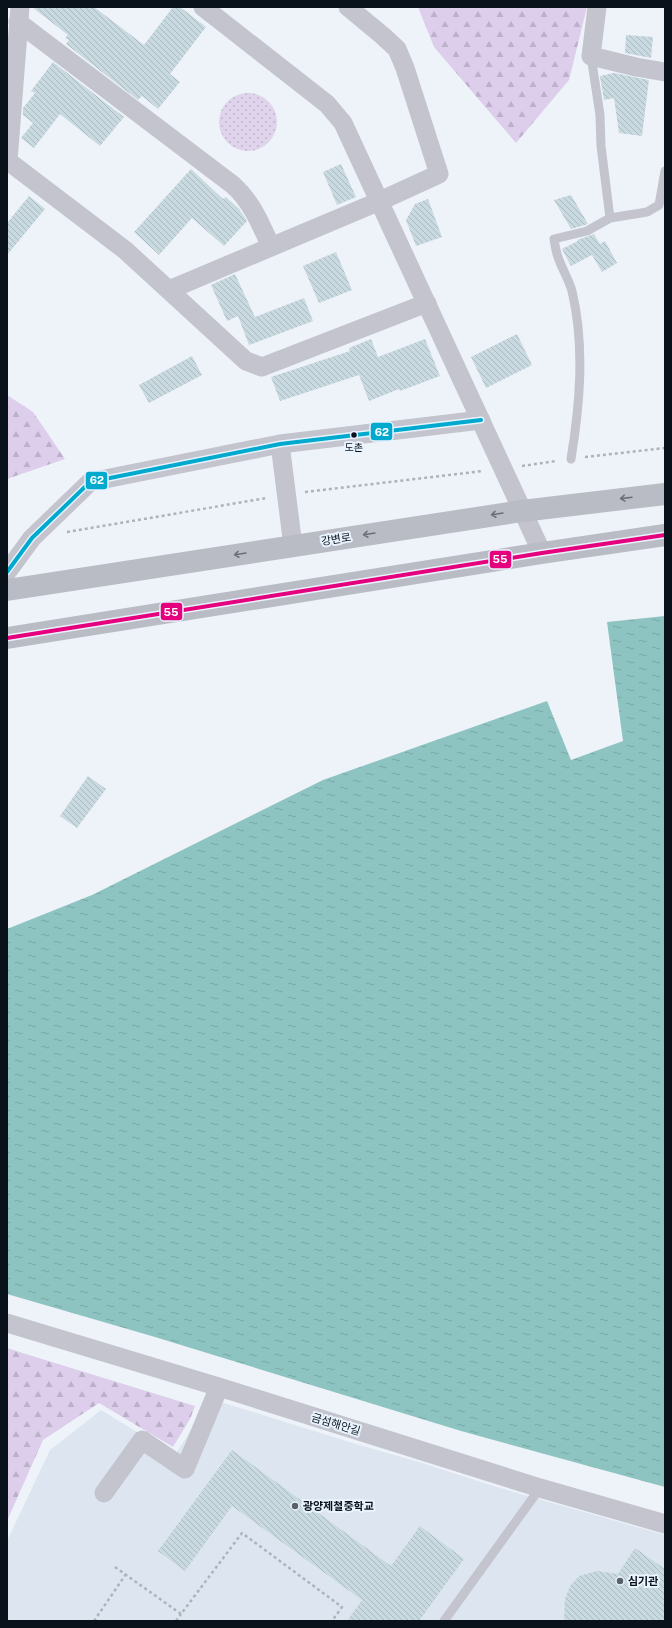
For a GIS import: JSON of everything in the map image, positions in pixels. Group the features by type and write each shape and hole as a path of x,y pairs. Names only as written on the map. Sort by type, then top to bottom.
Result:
{"main road":[{"name":"강변로","path":"7,590 522,511 665,494"},
{"path":"7,638 542,553 665,535"}],"street":[{"path":"203,7 327,104 343,122 542,553"},
{"path":"169,290 380,202 439,174 405,68 397,49 348,7"},
{"path":"597,7 591,56 636,67 665,72"},
{"path":"19,15 243,194 253,208 271,247"},
{"path":"19,15 8,161 125,250 246,361 262,367 427,303"},
{"path":"7,572 32,538 90,482 280,444 481,420"},
{"path":"280,444 293,546"},
{"name":"금섬해안길","path":"7,1323 219,1387 540,1488 665,1524"},
{"path":"104,1493 142,1440 185,1469 219,1387"}],"lane":[{"path":"591,56 600,115 601,146 610,218"},
{"path":"571,459 576,427 580,358 577,322 572,290 558,258 554,239 587,231 610,218 647,212 659,205 665,171"},
{"path":"444,1621 540,1488"}],"path":[{"path":"62,533 287,495 665,448"},
{"path":"176,1621 242,1533 342,1607 332,1621"},
{"path":"114,1566 181,1614"},
{"path":"94,1621 126,1574"}],"shaded area":[{"path":"242,93 254,93 269,101 277,116 277,128 269,143 254,151 242,151 227,143 219,128 219,116 227,101"},
{"name":"광양제철중학교","path":"211,1399 497,1487 665,1535 665,1621 7,1621 7,1541 50,1450 101,1410 175,1455"}],"green space":[{"path":"418,7 587,7 569,80 516,143 434,47"},
{"path":"7,395 33,412 65,459 7,479"},
{"path":"7,1348 195,1406 190,1419 173,1447 99,1403 43,1440 7,1521"}],"water":[{"path":"665,616 665,1487 461,1431 155,1337 7,1294 7,929 92,895 323,780 547,701 571,760 623,741 607,622"}],"building":[{"path":"32,7 94,7 144,45 173,7 180,7 206,27 170,74 180,82 158,109 142,96 138,100 66,44 69,40 65,38 68,35"},
{"path":"626,35 653,37 651,58 625,53"},
{"path":"53,62 124,117 100,146 60,114 34,148 21,138 33,123 23,115 23,108 35,93 31,91"},
{"path":"614,73 649,80 642,136 619,133 614,98 604,100 600,76"},
{"path":"341,164 356,197 337,205 323,172"},
{"path":"191,169 223,199 226,197 239,209 247,221 224,246 192,218 159,255 134,232"},
{"path":"571,195 588,224 571,229 554,200"},
{"path":"29,196 45,209 7,255 7,223"},
{"path":"428,199 442,237 416,246 406,220 415,204"},
{"path":"594,234 600,244 605,241 617,263 602,272 592,255 571,266 562,249 578,241 577,240"},
{"path":"336,252 352,290 319,303 303,266"},
{"path":"235,274 255,317 304,298 313,321 249,345 238,316 227,321 211,285"},
{"path":"517,334 532,365 486,388 471,357"},
{"path":"371,339 378,357 425,339 440,376 400,391 399,389 369,401 359,375 280,401 271,377 350,351 349,348"},
{"path":"192,356 202,375 149,403 139,385"},
{"path":"88,776 106,789 77,828 60,816"},
{"path":"232,1450 391,1566 420,1526 464,1559 419,1621 347,1621 362,1600 232,1506 185,1571 158,1551"},
{"name":"심기관","path":"635,1548 665,1569 665,1621 564,1621 565,1599 570,1586 579,1576 597,1571 618,1574"}],"transit line":[{"name":"62","path":"7,572 32,538 90,482 280,444 481,420"},
{"name":"55","path":"7,638 542,553 665,535"}],"place":[{"name":"도촌","path":"354,435"},
{"name":"광양제철중학교","path":"295,1506"},
{"name":"심기관","path":"620,1581"}]}
